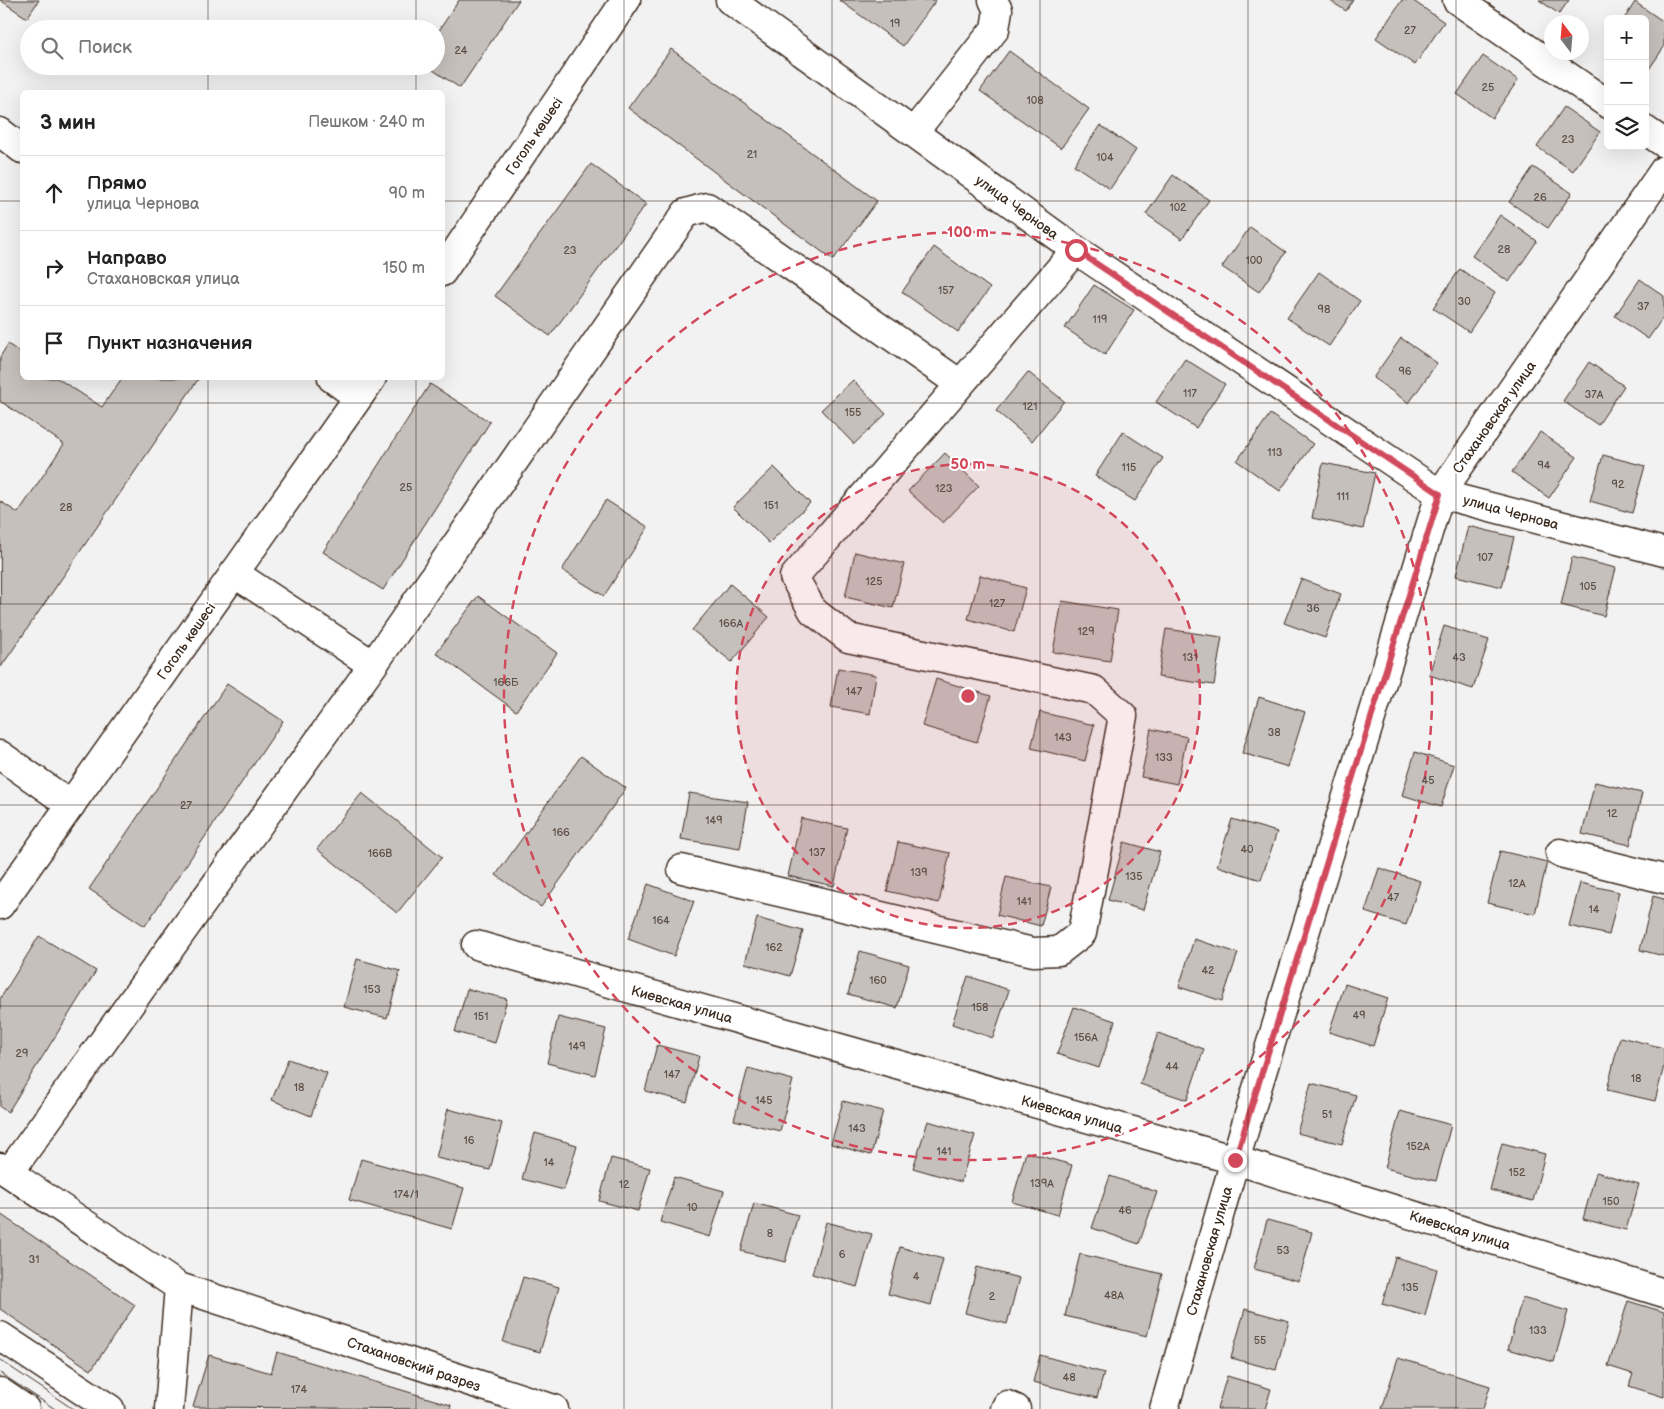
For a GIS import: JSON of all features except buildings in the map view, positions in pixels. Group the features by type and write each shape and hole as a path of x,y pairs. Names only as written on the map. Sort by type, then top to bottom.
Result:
{"street":[{"name":"Гоголь көшесі","path":"445,268 626,0"},
{"name":"улица Чернова","path":"730,0 1076,250 1440,494 1664,552"},
{"path":"914,132 995,29 998,10 993,0"},
{"path":"1457,0 1604,101"},
{"path":"0,132 20,147"},
{"path":"1649,133 1664,143"},
{"name":"Стахановская улица","path":"1164,1409 1235,1160 1440,494 1664,170"},
{"path":"5,1170 373,665 686,213 707,207 960,384"},
{"path":"682,869 1033,952 1059,951 1082,933 1123,716 1094,690 848,638 814,611 794,577 1076,250"},
{"path":"339,380 365,387"},
{"name":"Гоголь көшесі","path":"0,905 365,387"},
{"path":"234,573 373,665"},
{"path":"0,755 71,805"},
{"path":"1560,853 1664,879"},
{"name":"Киевская улица","path":"476,945 1235,1160 1664,1293"},
{"name":"Стахановский разрез","path":"5,1170 179,1288 315,1331 512,1403 554,1409"},
{"path":"169,1409 179,1288"},
{"path":"0,1336 110,1409"},
{"path":"0,1392 25,1409"},
{"path":"1005,1409 1007,1405 1016,1409"}],"tram line":[{"path":"0,1360 73,1409"},
{"path":"0,1373 55,1409"}],"route":[{"path":"1076,250 1440,494 1235,1160"}]}
